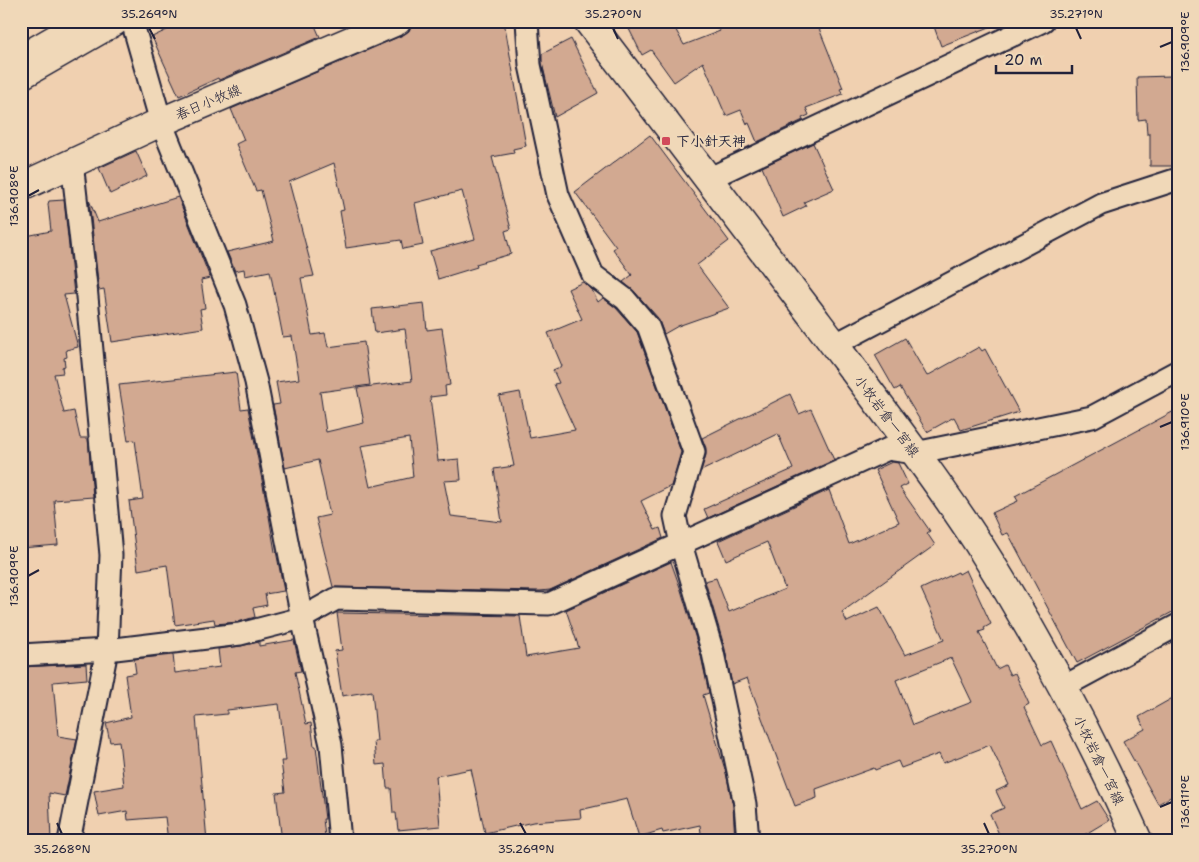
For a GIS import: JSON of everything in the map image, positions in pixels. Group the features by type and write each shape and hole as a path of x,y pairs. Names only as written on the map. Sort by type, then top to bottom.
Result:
{"main road":[{"path":"21,59 87,21"},
{"path":"21,75 115,21"},
{"name":"春日小牧線","path":"21,187 161,122 397,21"},
{"name":"小牧岩倉一宮線","path":"588,21 915,453 978,543 1063,686 1108,774 1138,841"}],"street":[{"path":"132,21 161,122 235,306 256,382 302,618 331,746 340,841"},
{"path":"528,21 530,65 558,195 593,276 625,299 648,326 694,452 675,516 681,544 714,653 745,804 748,841"},
{"path":"708,179 1043,21"},
{"path":"69,841 107,650 112,555 72,162"},
{"path":"834,346 1101,204 1178,179"},
{"path":"21,655 107,650 240,634 302,618 336,599 549,604 888,449 915,453 1092,418 1178,371"},
{"path":"1063,686 1178,625"}],"building":[{"path":"186,21 313,21 320,37 219,80 218,78 179,96 152,37"},
{"path":"424,21 504,21 526,146 513,149 514,153 492,157 511,229 505,231 511,254 476,264 477,267 438,279 430,251 475,239 462,191 415,203 423,245 403,249 401,240 346,248 340,211 344,210 334,163 289,182 314,276 301,278 312,335 325,333 328,347 364,342 370,385 320,392 326,432 364,423 357,388 412,381 405,329 375,333 372,309 424,303 427,330 442,328 450,385 445,386 446,395 430,397 438,461 459,459 461,480 444,481 451,516 502,522 494,469 514,466 499,396 520,392 530,438 575,430 554,384 559,383 553,370 562,366 548,333 582,319 568,289 583,282 592,290 598,302 603,298 616,308 637,332 681,452 671,486 641,501 655,530 660,528 663,538 550,590 333,587 316,518 330,515 318,460 285,468 273,405 280,404 276,382 299,379 292,336 283,337 270,271 245,276 244,269 235,271 227,252 274,241 261,190 256,191 236,144 244,140 231,109 403,35 409,31 411,26","holes":["409,438 413,477 370,487 361,446"]},
{"path":"625,21 671,21 684,45 720,31 716,21 816,21 843,88 840,89 843,94 806,108 809,115 802,118 803,120 757,142 741,110 726,116 703,62 674,82 651,50 642,55"},
{"path":"932,21 1000,21 1000,23 941,46"},
{"path":"571,39 598,93 555,117 542,63 542,54"},
{"path":"1172,76 1173,166 1150,166 1150,134 1147,134 1146,119 1138,120 1137,77"},
{"path":"650,135 729,241 697,265 729,308 678,326 664,334 658,318 634,291 623,282 632,275 613,249 616,247 575,192"},
{"path":"813,143 834,189 804,202 806,206 783,217 762,167"},
{"path":"136,151 147,176 110,194 99,168"},
{"path":"178,197 210,278 201,280 205,308 200,309 203,328 112,342 104,289 99,290 89,200 98,222"},
{"path":"64,200 74,294 64,295 78,347 66,350 67,357 64,358 65,366 62,367 63,373 54,374 64,413 74,411 80,438 88,438 93,497 54,500 58,545 21,548 21,237 51,231 49,201"},
{"path":"905,338 927,376 979,347 982,351 985,349 1019,412 961,430 954,417 927,432 900,387 895,390 875,355"},
{"path":"236,372 241,409 248,408 284,591 265,594 267,605 253,608 255,617 238,622 215,624 214,619 175,625 167,565 138,570 129,501 143,499 135,440 128,441 119,385"},
{"path":"790,394 799,414 811,409 834,460 708,518 704,509 793,469 778,434 701,471 706,455 706,448 702,438"},
{"path":"1178,409 1178,609 1077,663 1008,533 1002,535 992,513 1018,501 1015,496"},
{"path":"892,462 898,463 908,484 900,488 930,531 927,533 935,545 842,612 847,622 879,607 905,655 944,640 921,589 966,570 991,624 984,628 985,630 979,632 997,669 1005,665 1010,675 1015,673 1029,704 1024,707 1042,745 1051,741 1082,809 1097,801 1109,820 1074,841 1002,841 990,814 1004,808 996,791 1009,785 990,745 943,763 939,754 901,768 898,761 875,770 874,768 816,789 817,798 795,806 747,678 732,684 725,649 705,581 716,578 729,612 785,589 767,542 726,560 718,541 829,490 849,544 899,522 875,470","holes":["951,658 972,702 913,725 896,680"]},
{"path":"671,562 701,656 709,693 703,695 726,773 733,806 735,841 702,841 700,825 663,833 662,830 639,837 627,799 580,810 581,818 533,822 485,833 471,769 436,776 440,826 398,830 396,813 393,813 391,788 387,788 385,764 376,765 374,741 377,741 372,691 342,696 335,651 342,650 337,613 520,616 526,657 579,648 566,610"},
{"path":"294,640 301,671 295,672 306,724 311,723 314,746 316,746 325,819 323,819 325,836 320,837 321,841 282,841 276,793 285,792 281,761 286,761 279,704 227,710 227,714 196,717 207,841 168,841 165,817 128,820 127,811 99,816 94,791 124,786 119,741 110,742 106,723 131,717 125,675 136,673 134,659 173,655 175,673 220,667 218,649 259,642 259,646"},
{"path":"86,664 87,679 53,682 58,736 77,739 65,796 49,793 51,841 21,841 21,667"},
{"path":"1178,695 1178,793 1158,804 1123,741 1145,729 1139,717"}],"place":[{"name":"下小針天神","path":"666,141"}]}
